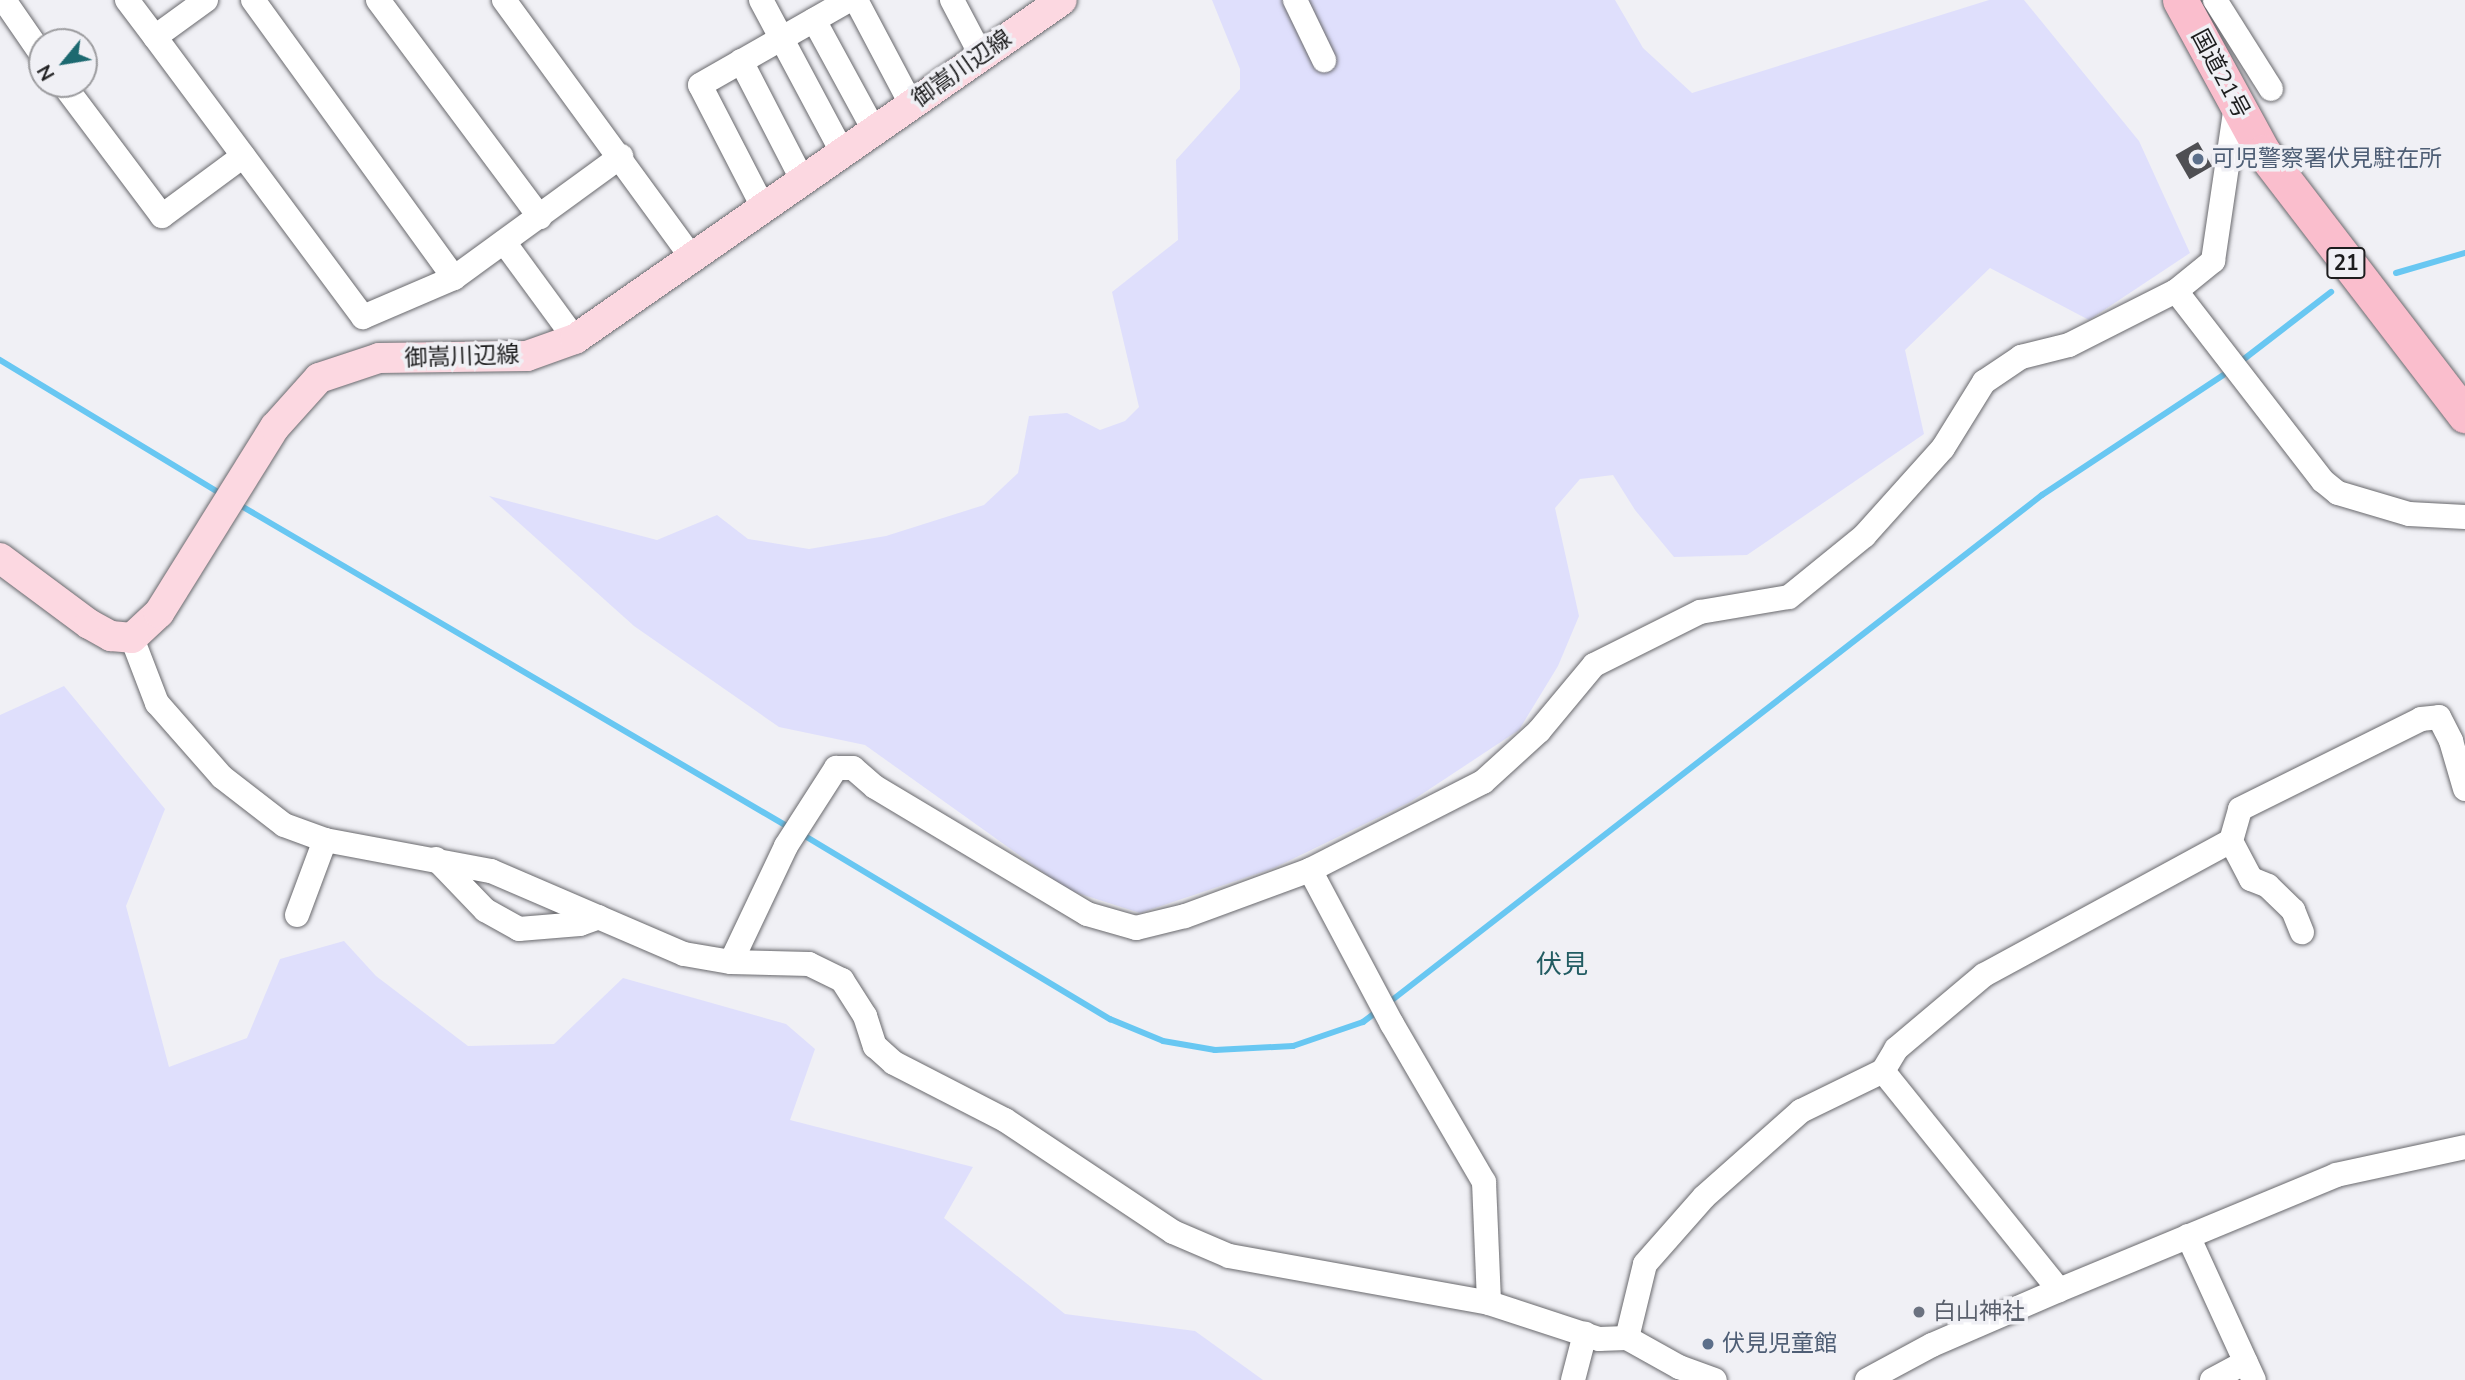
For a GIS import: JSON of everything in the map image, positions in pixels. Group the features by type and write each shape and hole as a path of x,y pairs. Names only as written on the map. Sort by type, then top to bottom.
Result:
{"highway":[{"name":"国道21号","path":"2180,0 2236,105 2295,198 2465,415"}],"main road":[{"name":"御嵩川辺線","path":"132,638 159,613 275,427 320,378 379,359 527,356 575,339 1056,2"},
{"path":"0,558 89,624 111,636 132,638"}],"street":[{"path":"4,0 28,35"},
{"path":"127,0 363,317 454,278 621,156"},
{"path":"155,37 206,0"},
{"path":"253,0 454,278"},
{"path":"379,0 540,216"},
{"path":"504,0 621,156 691,256"},
{"path":"761,0 842,152"},
{"path":"763,206 699,85 849,0"},
{"path":"856,0 911,104"},
{"path":"952,0 981,55"},
{"path":"1295,0 1324,60"},
{"path":"2215,0 2271,89"},
{"path":"814,20 874,130"},
{"path":"741,61 802,179"},
{"path":"74,98 162,216 243,156"},
{"path":"731,962 786,846 836,768 853,768 875,787 1087,914 1136,928 1185,916 1310,870 1483,782 1539,730 1594,665 1700,612 1790,597 1873,526 1943,448 1984,382 2021,357 2069,345 2176,291 2213,261 2236,105"},
{"path":"503,242 575,339"},
{"path":"2176,291 2323,481 2338,493 2409,514 2465,517"},
{"path":"132,638 157,703 222,777 284,825 324,840 491,871 684,954 731,962 809,964 842,980 865,1016 875,1046 894,1063 1005,1120 1174,1232 1229,1256 1489,1303 1600,1339 1627,1338 1679,1367 1714,1380"},
{"path":"2302,932 2293,910 2268,886 2251,879 2231,841 2240,809 2421,719 2439,716 2452,741 2465,789"},
{"path":"297,915 324,840"},
{"path":"1627,1338 1645,1264 1704,1197 1801,1111 1883,1071 1896,1049 1984,975 2231,841"},
{"path":"436,859 485,909 519,929 580,924 599,917"},
{"path":"1310,870 1392,1024 1484,1182 1489,1303"},
{"path":"1883,1071 2059,1290"},
{"path":"1867,1380 1932,1345 2336,1175 2465,1147"},
{"path":"2188,1236 2250,1371 2212,1380"},
{"path":"1573,1380 1585,1334"}],"shaded area":[{"path":"1212,0 1615,0 1643,48 1692,93 1989,0 2024,0 2139,141 2190,253 2089,320 1990,268 1905,350 1924,434 1747,555 1674,557 1635,510 1613,475 1580,479 1555,508 1579,616 1558,666 1519,730 1410,802 1274,868 1140,913 1068,890 865,745 779,727 634,626 489,496 657,540 717,515 748,539 809,549 886,536 984,505 1018,473 1029,416 1067,413 1100,430 1125,421 1139,407 1112,292 1178,240 1176,160 1240,89 1240,69"},
{"path":"64,686 165,809 126,906 169,1067 247,1038 280,959 344,941 376,976 468,1046 554,1044 623,978 786,1024 815,1049 790,1120 973,1167 944,1218 1065,1314 1195,1331 1263,1380 0,1380 0,715"}],"building":[{"path":"2198,142 2212,166 2189,179 2175,155"}],"waterway":[{"path":"2396,273 2465,253"},
{"path":"2244,359 2331,292"},
{"path":"0,360 223,495"},
{"path":"1387,1004 2042,495 2223,375"},
{"path":"238,504 790,828"},
{"path":"800,833 1110,1019 1163,1041 1215,1050 1293,1046 1363,1022 1379,1010"}],"place":[{"name":"可児警察署伏見駐在所","path":"2198,159"},
{"name":"白山神社","path":"1919,1312"},
{"name":"伏見児童館","path":"1708,1344"}],"district":[{"name":"伏見","path":"1562,965"}]}
